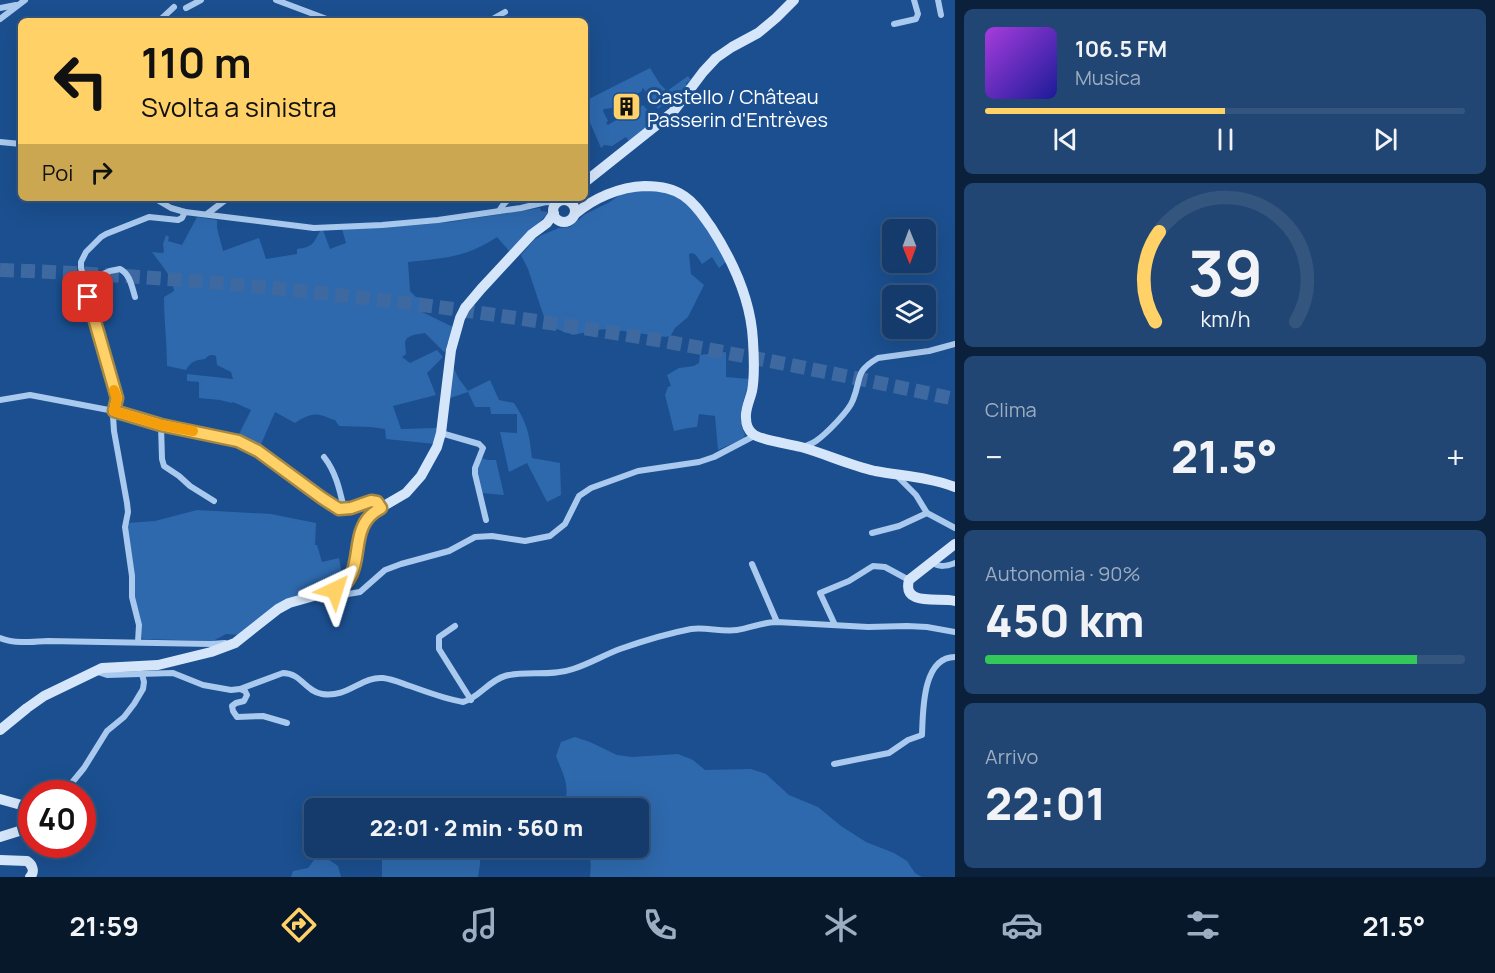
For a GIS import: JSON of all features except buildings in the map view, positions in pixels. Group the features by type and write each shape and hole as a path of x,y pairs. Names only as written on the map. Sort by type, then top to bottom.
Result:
{"street":[{"path":"0,8 16,5 25,0"},
{"path":"186,8 201,0"},
{"path":"276,0 324,18"},
{"path":"588,180 673,112 716,58 758,33 794,0"},
{"path":"894,24 916,19 918,14 914,0"},
{"path":"938,0 940,15"},
{"path":"0,19 16,5"},
{"path":"162,18 174,7"},
{"path":"494,18 505,12"},
{"path":"0,142 18,144"},
{"path":"159,201 185,212 314,228 427,221 546,202 585,206 615,191 646,186 664,188 683,195 700,212 723,245 745,297 753,342 752,392 745,414 748,429 754,436 802,447 858,466 941,482 955,487"},
{"path":"207,214 224,201"},
{"path":"499,211 505,201"},
{"path":"542,227 570,220 565,205"},
{"path":"0,730 44,696 102,668 158,665 211,652 235,642 289,603 342,588 353,570 365,522 370,515 406,493 430,461 441,433 455,333 465,309 532,234 565,205"},
{"path":"138,642 139,625 132,597 132,576 125,527 127,503 114,431 114,411 117,398 84,282 81,262 86,252 101,237 149,218 182,218 185,212"},
{"path":"84,282 110,270 120,269 126,272 135,297"},
{"path":"802,447 816,441 849,408 854,400 861,371 870,362 878,358 930,351 955,344"},
{"path":"0,400 30,395 114,411 161,425 225,437 249,446 334,506 344,509 371,501 377,502 381,508"},
{"path":"161,425 164,466 214,501"},
{"path":"441,433 479,444 483,448 475,474 486,520"},
{"path":"342,588 348,594 360,592 385,570 449,551 475,537 492,536 525,541 550,536 565,524 579,496 591,488 638,471 699,462 714,457 754,436"},
{"path":"324,457 334,473 344,509"},
{"path":"895,474 916,495 927,513 955,528"},
{"path":"872,532 899,526 927,513"},
{"path":"955,544 909,580 908,588 916,598 955,601"},
{"path":"932,562 942,566 955,563"},
{"path":"752,564 777,622"},
{"path":"835,625 820,593 849,581 873,566 885,567 909,580"},
{"path":"95,671 107,675 173,674 192,682 231,690 240,689 283,673 290,673 310,690 320,694 344,692 363,682 382,678 462,702 471,700 502,676 573,670 620,649 692,629 728,631 777,622 868,627 917,626 955,632"},
{"path":"455,626 438,637 439,649 471,700"},
{"path":"0,638 25,642 211,644 235,642"},
{"path":"834,764 889,753 908,740 922,735 926,686 937,666 945,658 955,657"},
{"path":"74,780 107,731 124,717 143,690 142,674"},
{"path":"240,689 247,695 244,701 232,706 237,717 263,716 287,723"},
{"path":"0,799 18,804"},
{"path":"0,837 18,831"},
{"path":"0,860 27,861 33,868 30,877"}],"shaded area":[{"path":"650,68 667,91 688,76 691,80 686,83 687,86 658,109 643,88 623,103 604,109 608,125 621,117 625,120 632,117 633,111 643,105 651,114 654,112 657,120 629,141 626,137 612,146 604,145 601,148 588,118 588,99"},
{"path":"640,190 669,193 687,204 695,212 727,261 719,268 712,257 702,264 696,255 689,254 691,274 704,285 688,317 675,328 671,335 666,337 608,329 573,335 554,328 548,329 521,255 534,240 542,235 559,228 570,227 585,214 610,202 622,193"},
{"path":"540,208 541,211 549,212 510,252 497,237 464,253 408,262 410,291 416,297 427,301 418,310 453,327 450,342 447,343 444,352 425,333 407,338 406,354 402,357 410,363 437,350 443,357 427,373 436,395 393,406 401,429 438,428 435,444 386,439 385,429 339,426 335,420 320,415 307,416 295,423 275,412 259,449 237,438 251,410 233,402 199,398 199,382 187,381 187,374 233,379 231,372 217,365 216,356 210,355 194,362 186,370 167,366 164,297 174,291 169,275 152,252 164,252 163,244 166,235 169,237 168,241 182,245 197,217 217,220 223,251 259,238 266,259 297,254 297,249 312,244 323,230 330,249 346,243 342,229 450,222"},
{"path":"726,352 726,377 749,379 741,414 745,434 744,438 718,450 715,416 699,414 697,427 674,431 665,395 668,387 671,386 667,375 679,368 699,363 700,355"},
{"path":"452,365 468,391 490,380 499,400 514,403 527,429 532,458 560,463 561,495 547,502 527,463 509,472 500,432 517,433 517,414 491,414 490,407 475,407 468,392 447,399"},
{"path":"481,458 496,460 504,495 481,493 477,472"},
{"path":"197,510 271,514 316,523 315,545 317,545 322,562 339,558 346,579 342,583 288,600 241,635 226,634 213,641 144,639 133,596 127,523 155,521"},
{"path":"575,737 617,755 632,757 678,754 693,760 705,770 751,769 766,774 789,795 818,807 841,826 866,842 907,861 915,873 922,877 590,877 590,858 649,858 649,798 565,798 564,776 556,756 561,742"},
{"path":"316,858 326,858 338,866 341,877 291,877 293,871 308,868"},
{"path":"382,858 480,858 478,877 382,877"}],"tunnel":[{"path":"0,270 235,284 468,311 674,343 955,399"}],"slow traffic":[{"path":"114,390 117,398 114,411 133,418 193,431"}],"place":[{"name":"Castello / Château Passerin d'Entrèves","path":"626,107"}],"route":[{"path":"88,297 117,398 114,411 161,425 238,441 258,451 280,469 339,509 351,508 371,501 377,502 381,508 370,515 361,531 350,578 342,588 335,590"}]}
